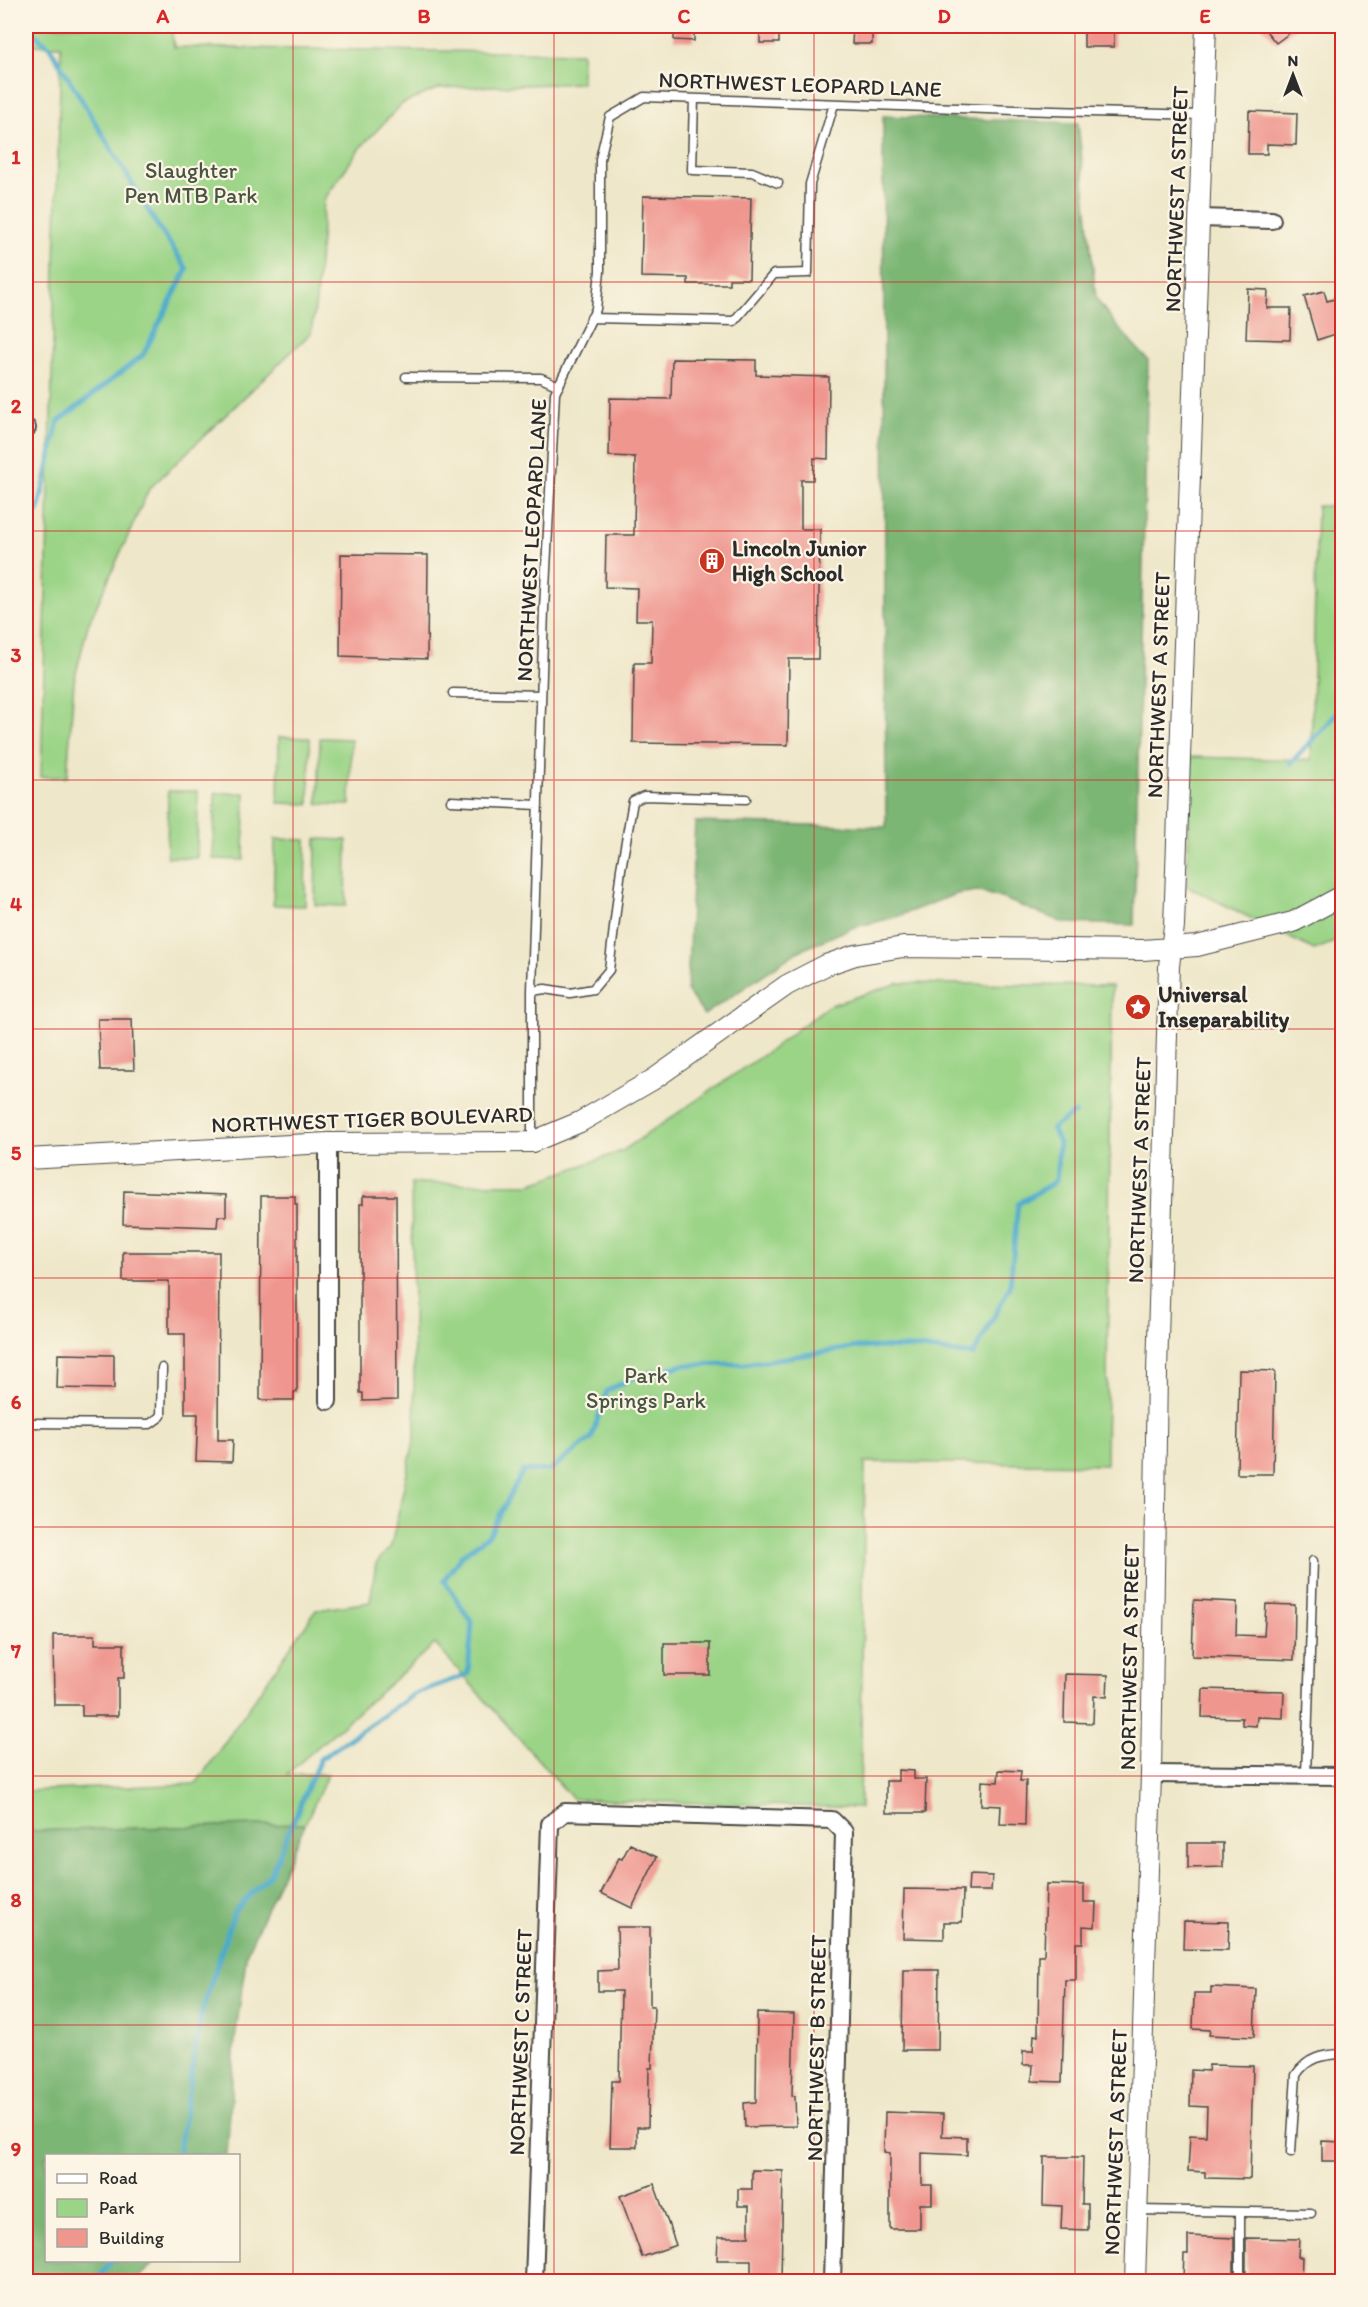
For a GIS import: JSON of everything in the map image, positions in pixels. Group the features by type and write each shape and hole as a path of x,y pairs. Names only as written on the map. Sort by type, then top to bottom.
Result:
{"street":[{"name":"NORTHWEST A STREET","path":"1135,2282 1151,1774 1157,1372 1169,966 1172,949 1206,26"},
{"path":"1199,218 1272,220"},
{"name":"NORTHWEST TIGER BOULEVARD","path":"26,1159 328,1143 532,1142 580,1122 654,1079 787,985 826,965 855,955 903,947 1172,949 1218,942 1293,922 1342,896"},
{"path":"328,1143 328,1401"},
{"path":"1151,1774 1342,1776"},
{"name":"NORTHWEST B STREET","path":"566,1812 832,1820 844,1832 832,2282"},
{"name":"NORTHWEST C STREET","path":"534,2282 550,1824 566,1812"}],"lane":[{"name":"NORTHWEST LEOPARD LANE","path":"532,1142 532,991 541,695 555,393 596,309 600,271 600,159 610,117 644,97 1203,115"},
{"path":"694,99 692,170 752,172 778,183"},
{"path":"591,318 734,321 774,274 808,273 810,184 834,104"},
{"path":"406,377 541,378 559,386"},
{"path":"453,693 541,695"},
{"path":"532,991 545,989 570,993 593,989 609,970 621,870 633,801 644,796 746,799"},
{"path":"451,801 538,805"},
{"path":"26,1424 150,1424 161,1416 162,1368"},
{"path":"1306,1776 1313,1561"},
{"path":"1291,2152 1296,2075 1303,2065 1313,2058 1342,2055"},
{"path":"1137,2210 1311,2213"},
{"path":"1240,2212 1240,2282"}],"green space":[{"name":"Slaughter Pen MTB Park","path":"26,26 171,26 174,47 582,53 582,83 439,88 402,104 359,149 324,200 316,301 311,333 149,489 88,625 74,681 67,777 41,777 61,46 26,45"},
{"path":"883,116 1078,123 1096,298 1115,324 1148,360 1134,925 1064,923 1004,899 977,891 956,894 896,917 851,928 797,952 704,1015 687,991 695,822 886,827"},
{"path":"1317,506 1342,506 1342,939 1314,950 1187,886 1191,757 1311,760"},
{"path":"279,737 310,738 309,804 278,803"},
{"path":"320,738 351,739 350,805 318,804"},
{"path":"168,791 198,791 197,858 167,857"},
{"path":"215,793 245,793 244,860 213,859"},
{"path":"275,839 306,840 305,906 273,905"},
{"path":"316,839 347,840 346,906 315,905"},
{"name":"Park Springs Park","path":"899,983 1112,986 1106,1465 865,1462 860,1808 573,1799 435,1644 287,1774 328,1774 305,1824 26,1831 26,1791 196,1784 316,1610 370,1602 376,1563 391,1546 415,1436 411,1183 530,1184 622,1151 773,1048 828,1006"},
{"path":"305,1824 247,1952 235,2039 227,2154 45,2154 45,2262 155,2262 136,2281 26,2281 26,1831"}],"building":[{"path":"674,26 694,26 694,41 674,40"},
{"path":"760,26 779,26 779,43 760,43"},
{"path":"853,26 872,26 872,44 852,44"},
{"path":"1084,26 1114,26 1114,47 1084,47"},
{"path":"1262,26 1299,26 1276,43"},
{"path":"1249,111 1297,113 1296,145 1267,144 1267,154 1248,154"},
{"path":"643,196 751,198 749,279 729,279 729,284 688,284 688,278 641,277"},
{"path":"1248,289 1268,290 1267,308 1291,308 1290,340 1246,339"},
{"path":"1324,291 1327,301 1342,297 1342,332 1317,340 1304,296"},
{"name":"Lincoln Junior High School","path":"672,359 756,360 756,375 829,377 828,459 814,458 813,480 801,480 801,529 820,529 818,659 789,659 788,745 633,743 634,663 651,663 652,620 636,620 637,588 605,587 606,535 634,535 635,457 609,456 610,398 671,399"},
{"path":"341,554 428,555 427,659 340,656"},
{"path":"98,1019 132,1019 134,1070 100,1070"},
{"path":"124,1191 226,1195 226,1216 218,1216 217,1227 123,1224"},
{"path":"261,1196 295,1196 295,1204 297,1204 297,1392 294,1392 294,1400 260,1400"},
{"path":"363,1196 396,1196 397,1400 363,1401 363,1393 360,1393 360,1204 363,1204"},
{"path":"123,1252 219,1252 218,1440 233,1440 232,1462 196,1461 198,1414 185,1414 185,1334 169,1334 169,1281 123,1281"},
{"path":"58,1354 114,1355 114,1389 57,1388"},
{"path":"1239,1370 1275,1371 1273,1474 1237,1474"},
{"path":"1194,1600 1237,1602 1236,1635 1264,1636 1266,1604 1295,1605 1294,1660 1192,1656"},
{"path":"53,1635 95,1635 95,1644 124,1644 124,1678 118,1678 118,1716 82,1716 82,1705 54,1705"},
{"path":"664,1643 710,1643 710,1675 664,1675"},
{"path":"1065,1674 1108,1675 1107,1697 1094,1696 1093,1723 1064,1722"},
{"path":"1203,1689 1284,1691 1283,1718 1257,1717 1256,1726 1242,1725 1242,1718 1202,1717"},
{"path":"898,1770 914,1771 914,1779 926,1779 925,1813 886,1813 886,1781 898,1781"},
{"path":"999,1770 1021,1771 1020,1781 1026,1781 1025,1825 1000,1824 1001,1806 981,1805 982,1781 998,1782"},
{"path":"1188,1843 1223,1843 1223,1867 1188,1868"},
{"path":"630,1844 657,1857 632,1908 601,1893 619,1858 622,1859"},
{"path":"969,1875 992,1876 991,1891 968,1891"},
{"path":"1046,1884 1084,1885 1084,1902 1096,1902 1095,1927 1083,1926 1083,1943 1076,1943 1076,1980 1065,1980 1062,2082 1032,2081 1033,2065 1023,2065 1023,2051 1033,2051 1034,2035 1038,2036 1039,1956 1044,1956"},
{"path":"904,1889 963,1890 962,1922 944,1922 944,1939 903,1938"},
{"path":"1184,1921 1229,1922 1228,1950 1183,1949"},
{"path":"617,1927 650,1927 650,2006 654,2006 652,2068 649,2068 648,2127 637,2127 637,2147 610,2147 612,2081 619,2081 621,1991 598,1991 598,1971 618,1970"},
{"path":"903,1970 939,1970 938,2050 902,2050"},
{"path":"1211,1987 1256,1989 1254,2037 1209,2035 1210,2030 1193,2029 1194,1993 1211,1993"},
{"path":"757,2013 794,2014 792,2096 795,2096 796,2126 745,2127 744,2103 756,2102"},
{"path":"1209,2065 1253,2066 1250,2179 1205,2178 1205,2172 1188,2171 1190,2135 1206,2136 1207,2107 1190,2106 1191,2070 1208,2071"},
{"path":"885,2112 943,2114 942,2136 967,2137 967,2155 922,2153 922,2185 932,2185 932,2204 920,2204 920,2229 890,2229 890,2153 884,2152"},
{"path":"1322,2141 1342,2142 1342,2161 1322,2161"},
{"path":"1044,2157 1083,2157 1082,2204 1088,2204 1088,2230 1061,2229 1062,2206 1043,2205"},
{"path":"752,2170 783,2171 781,2282 751,2282 751,2260 717,2260 718,2237 749,2237 749,2206 738,2206 738,2189 752,2189"},
{"path":"654,2184 676,2245 642,2257 620,2196"},
{"path":"1188,2236 1234,2238 1234,2282 1187,2282 1187,2279 1183,2279 1184,2254 1188,2254"},
{"path":"1246,2238 1299,2239 1298,2257 1302,2257 1301,2282 1246,2282"}],"waterway":[{"path":"26,27 49,46 159,228 187,269 143,355 58,422 38,512"},
{"path":"1290,764 1334,717 1342,701"},
{"path":"178,2154 201,2015 234,1912 271,1873 320,1759 414,1694 468,1674 472,1623 444,1580 461,1556 489,1535 523,1471 550,1470 591,1439 607,1391 632,1378 683,1365 744,1364 858,1347 920,1348 973,1355 1010,1287 1018,1204 1056,1181 1059,1143 1052,1128 1075,1113"},
{"path":"96,2282 111,2262"}],"place":[{"name":"Lincoln Junior High School","path":"712,561"},
{"name":"Universal Inseparability","path":"1138,1007"}]}
